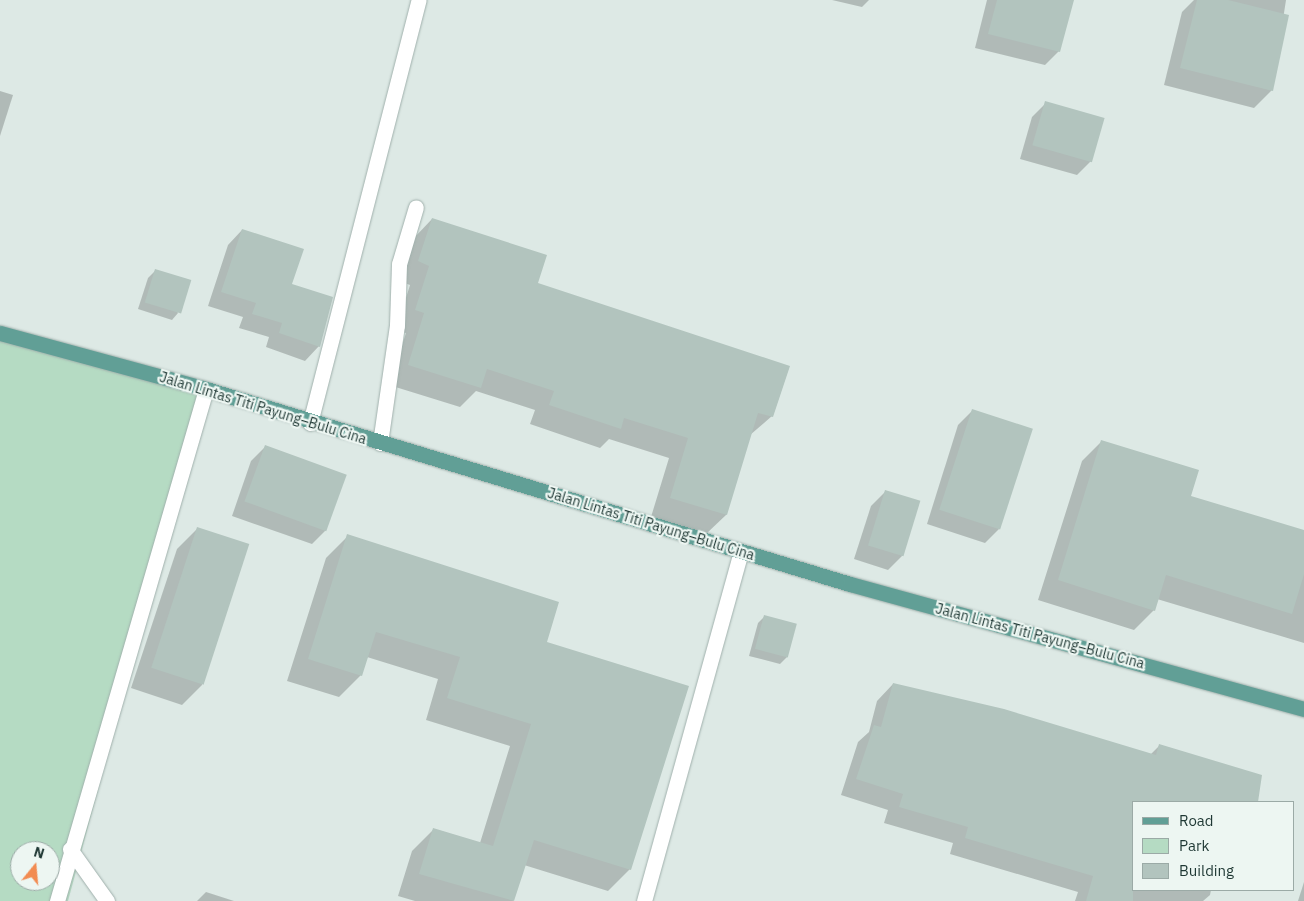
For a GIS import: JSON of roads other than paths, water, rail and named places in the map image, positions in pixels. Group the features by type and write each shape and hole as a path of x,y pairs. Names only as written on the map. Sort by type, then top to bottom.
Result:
{"main road":[{"name":"Jalan Lintas Titi Payung–Bulu Cina","path":"0,333 206,388 310,423 741,551 1304,709"}],"street":[{"path":"310,423 419,0"},
{"path":"380,443 397,325 399,264 416,207"},
{"path":"57,901 70,849 206,388"},
{"path":"644,901 741,551"},
{"path":"70,849 107,901"}]}
